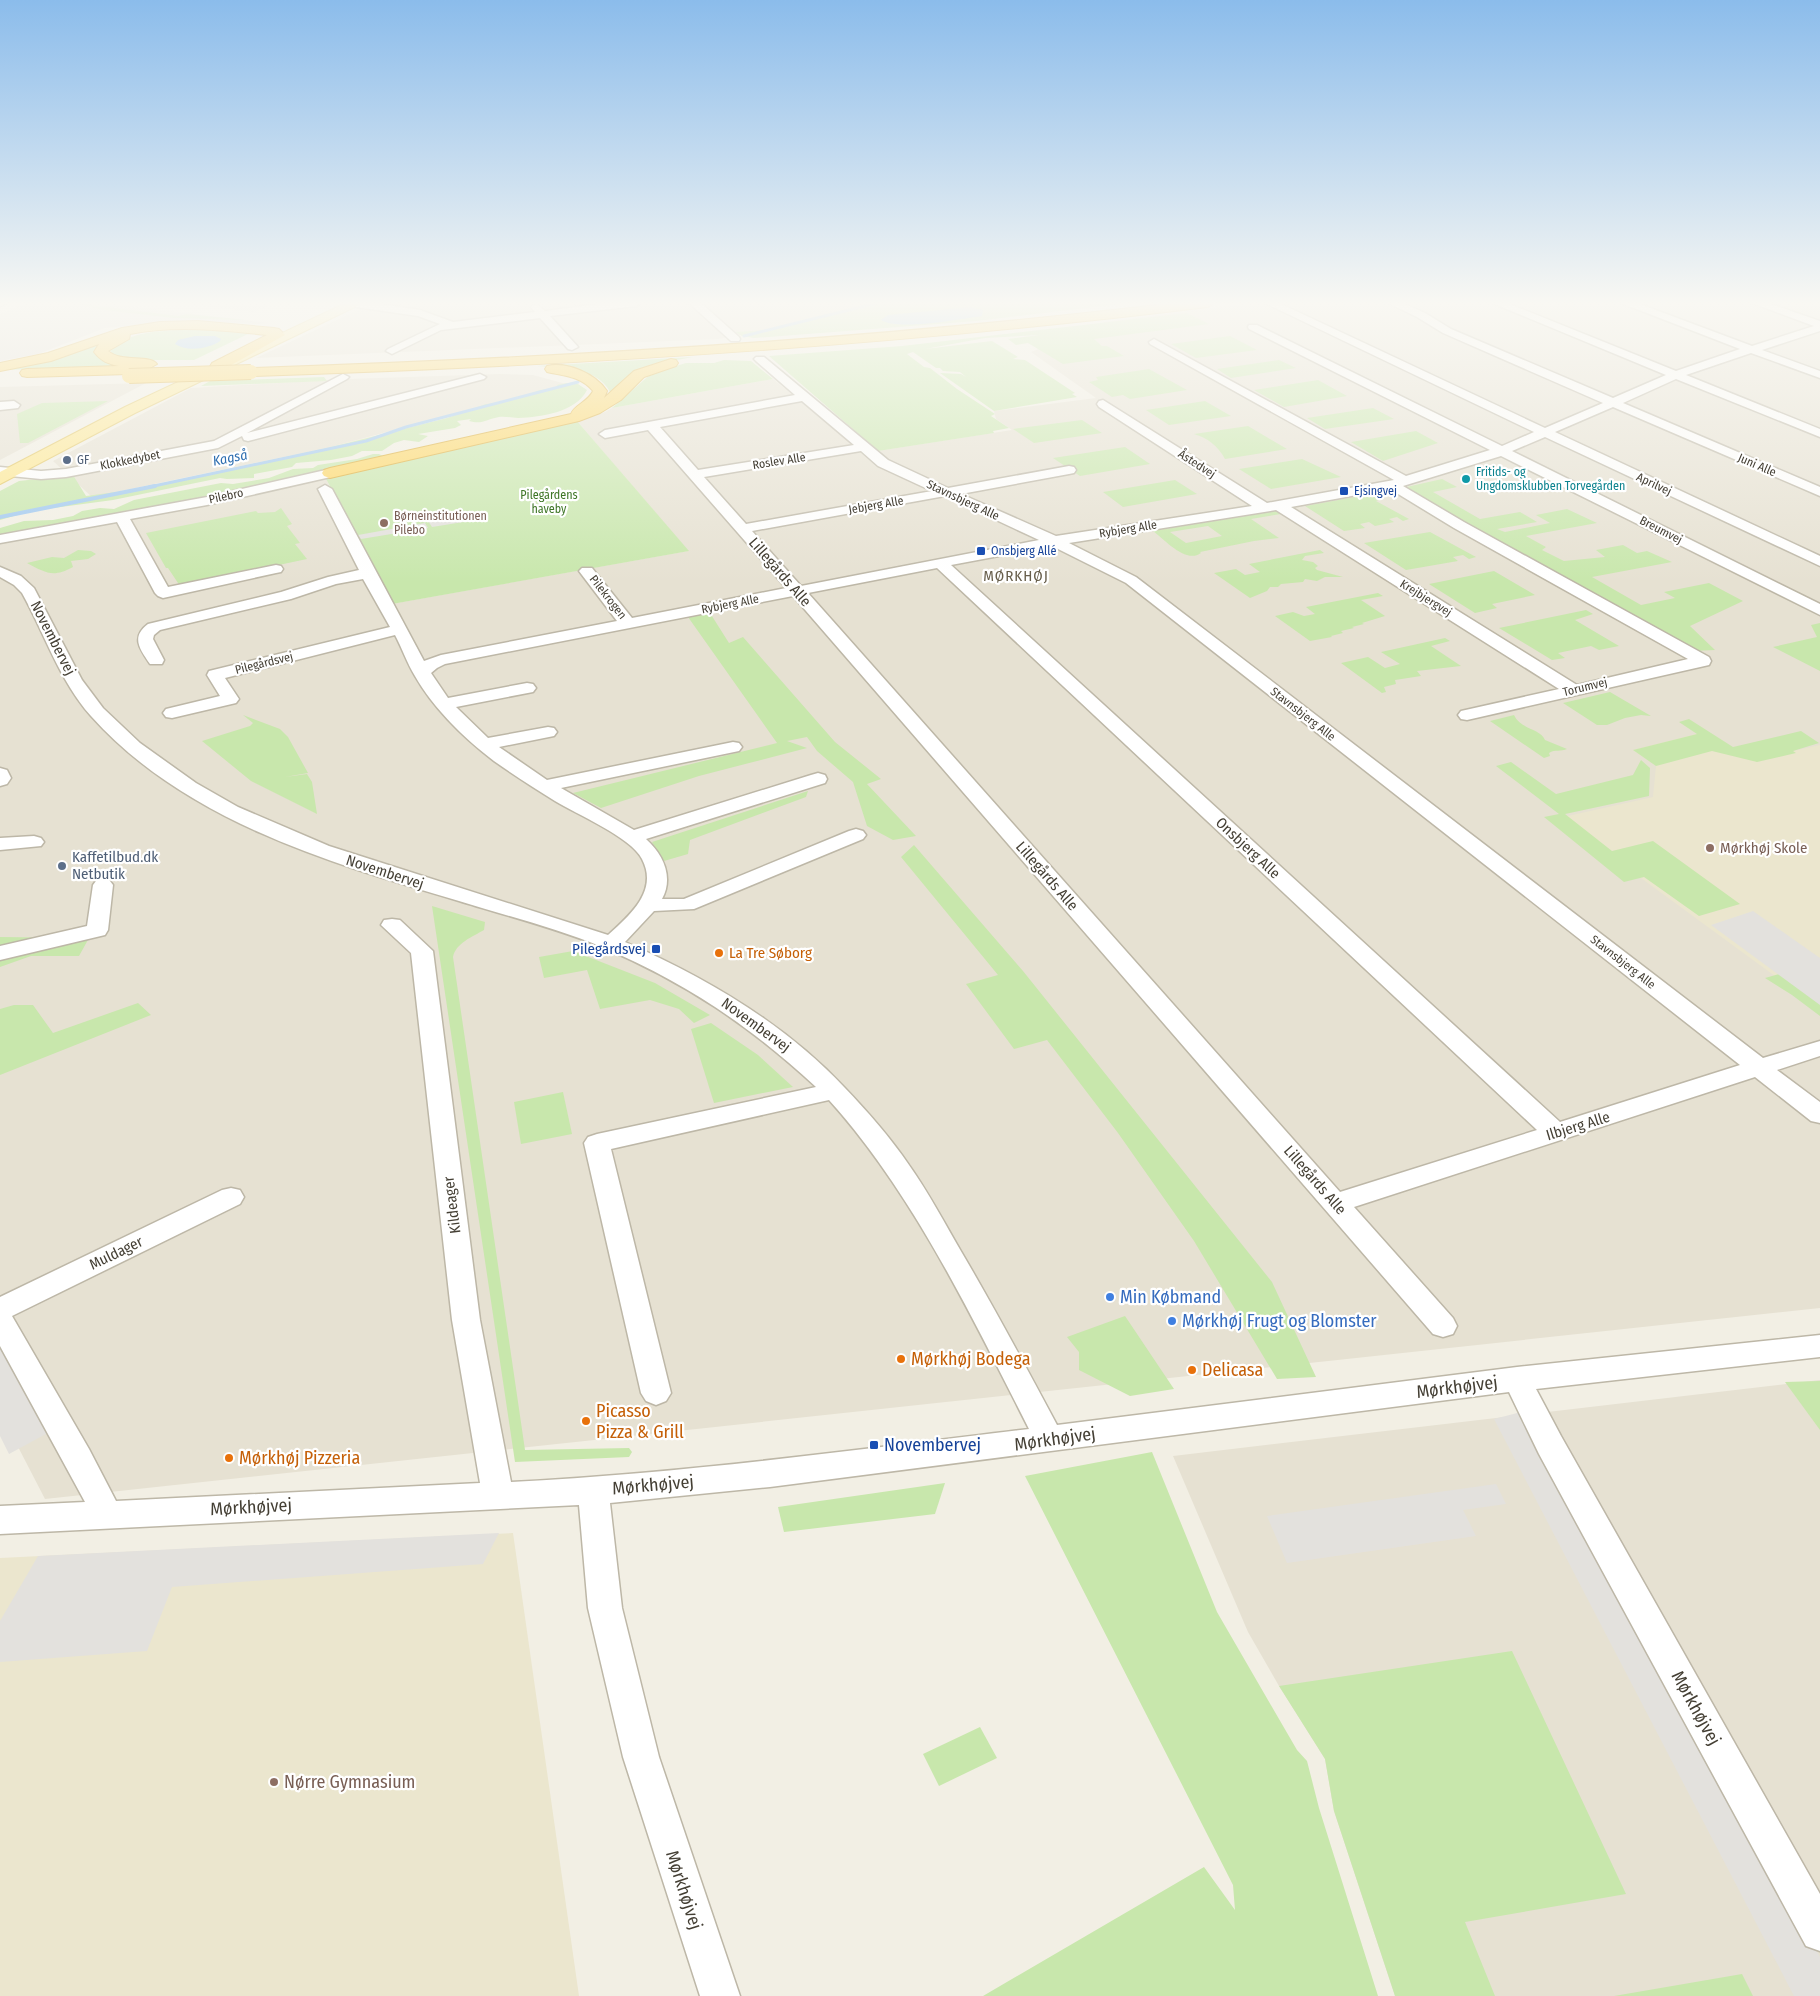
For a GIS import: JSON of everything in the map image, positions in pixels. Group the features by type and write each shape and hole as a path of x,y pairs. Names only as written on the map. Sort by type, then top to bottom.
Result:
{"highway":[{"path":"555,422 576,414 593,402 597,396"},
{"path":"327,481 574,418 595,410 617,396"}],"main road":[{"path":"3,472 118,407 142,396"},
{"path":"3,472 159,396"}],"street":[{"name":"Klokkedybet","path":"218,444 307,396"},
{"name":"Klokkedybet","path":"3,472 41,475 66,472 218,444 405,396"},
{"path":"605,434 802,396"},
{"name":"Stavnsbjerg Alle","path":"803,396 883,463 1054,541 1131,580 1820,1115"},
{"path":"1248,396 1398,483"},
{"name":"Breumvej","path":"1393,396 1820,610"},
{"name":"Aprilvej","path":"1467,396 1820,562"},
{"name":"Juni Alle","path":"1598,396 1820,492"},
{"name":"Rybjerg Alle","path":"422,674 423,670 431,664 441,660 1054,541 1272,507 1398,483 1502,450 1624,396"},
{"path":"1730,396 1820,432"},
{"name":"Åstedvej","path":"1103,404 1272,507"},
{"path":"0,406 14,405"},
{"name":"Lillegårds Alle","path":"651,426 1443,1326"},
{"name":"Roslev Alle","path":"695,475 864,447"},
{"name":"Jebjerg Alle","path":"742,529 1069,470"},
{"path":"327,481 369,573 422,674 445,704 484,744 545,786 632,838 646,849 656,870 654,893 649,905 639,919 612,942"},
{"name":"Pilebro","path":"0,541 327,481"},
{"name":"Torumvej","path":"1398,483 1459,525 1703,661 1467,716"},
{"name":"Krejbjergvej","path":"1272,507 1573,690"},
{"path":"122,518 163,593 276,569"},
{"name":"Onsbjerg Alle","path":"940,563 1556,1133"},
{"name":"Pilekrogen","path":"587,571 628,624"},
{"name":"Novembervej","path":"0,572 12,576 30,593 86,699 119,735 191,789 252,820 311,846 396,877 558,924 612,942 667,968 728,1002 784,1043 835,1091 896,1166 949,1252 1049,1439"},
{"path":"156,660 145,640 146,633 154,627 286,596 333,580 369,573"},
{"name":"Pilegårdsvej","path":"172,712 230,699 215,675 399,629"},
{"path":"445,704 527,688"},
{"path":"484,744 548,732"},
{"path":"545,786 733,747"},
{"path":"0,774 2,778 0,780"},
{"path":"632,838 818,779"},
{"path":"649,905 687,905 856,835"},
{"path":"0,844 34,842"},
{"path":"0,953 97,930 103,885"},
{"name":"Kildeager","path":"392,924 422,951 466,1320 498,1496"},
{"name":"Ilbjerg Alle","path":"1335,1203 1820,1048"},
{"path":"656,1392 597,1143 835,1091"},
{"name":"Muldager","path":"0,1309 232,1197"},
{"path":"0,1320 78,1458 107,1514"},
{"name":"Mørkhøjvej","path":"0,1520 498,1496 593,1490 770,1474 1517,1379 1820,1346"},
{"name":"Mørkhøjvej","path":"1517,1379 1550,1444 1820,1932"},
{"name":"Mørkhøjvej","path":"593,1490 605,1608 641,1757 720,1996"}],"shaded area":[{"path":"0,396 121,396 0,460"},
{"path":"176,396 521,396 327,448 92,497 53,461"},
{"path":"678,396 794,396 861,451 877,451 1012,430 996,419 994,411 1096,398 1093,396 1820,396 1820,1308 45,1499 0,1412 0,544 252,495 325,477 391,604 688,551 577,421 612,408"},
{"path":"470,511 476,520 432,527 426,518"},
{"path":"425,523 428,528 361,539 358,535"},
{"name":"Mørkhøj Skole","path":"1704,732 1754,760 1820,745 1820,1009 1559,818 1653,797 1656,766 1633,750"},
{"path":"1753,911 1820,958 1820,1005 1711,925"},
{"path":"0,1320 57,1428 9,1454 0,1436"},
{"path":"1820,1380 1820,1996 1395,1996 1334,1811 1325,1759 1248,1632 1173,1456"},
{"path":"1521,1412 1820,1957 1820,1996 1794,1996 1494,1419"},
{"path":"1496,1484 1506,1504 1463,1510 1476,1536 1287,1563 1267,1516"},
{"path":"499,1533 483,1564 172,1587 147,1651 0,1662 0,1621 38,1556"},
{"name":"Nørre Gymnasium","path":"513,1533 579,1996 0,1996 0,1558"}],"green space":[{"path":"522,396 583,396 575,404 547,415 518,418 499,417 477,422 469,421 471,419 457,421 461,425 455,428 418,434 428,436 419,442 404,440 394,443 382,451 362,451 352,456 331,460 296,463 292,467 254,474 254,478 220,478 113,500 31,511 0,520 0,491 19,481 73,475 86,496 131,490 327,448 447,418 486,404 505,402"},
{"path":"626,396 678,396 612,408"},
{"path":"815,396 968,396 995,414 991,416 1009,428 993,431 994,433 878,451"},
{"path":"973,396 1077,397 994,411"},
{"path":"1125,396 1148,396 1130,399"},
{"path":"1265,396 1346,396 1284,407"},
{"path":"108,401 28,443 20,443 17,414 42,403"},
{"path":"1205,401 1231,416 1169,425 1146,410"},
{"path":"1373,408 1394,419 1325,429 1307,418"},
{"path":"1082,420 1102,433 1034,443 1013,429"},
{"name":"Pilegårdens haveby","path":"577,421 689,551 392,604 325,477"},
{"path":"1248,426 1287,449 1225,459 1212,443 1194,434"},
{"path":"1416,431 1438,443 1383,461 1351,442"},
{"path":"1125,447 1150,464 1080,476 1053,458"},
{"path":"379,454 383,458 61,527 0,538 0,528 24,521 53,520 73,516 82,511 100,508 114,509 134,500 221,483 233,484 269,478 293,469 313,468 318,465 357,459"},
{"path":"1302,459 1341,477 1271,489 1239,469"},
{"path":"1442,479 1457,487 1433,492 1480,519 1520,512 1537,522 1497,529 1505,532 1550,523 1536,515 1567,509 1597,523 1526,536 1546,547 1542,550 1564,561 1605,557 1596,550 1623,545 1637,553 1647,551 1672,562 1592,577 1641,605 1675,598 1664,592 1709,583 1743,601 1690,626 1715,650 1692,651 1402,488"},
{"path":"1175,480 1197,494 1123,507 1103,492"},
{"path":"1377,493 1384,498 1376,501 1409,519 1403,521 1397,517 1389,519 1394,522 1375,526 1369,522 1360,524 1365,528 1344,531 1305,506"},
{"path":"281,508 292,524 287,526 300,543 295,544 307,559 180,586 168,568 166,568 146,533 256,511 258,513 275,512"},
{"path":"1276,511 1281,514 1251,519 1279,538 1200,552 1195,556 1176,550 1153,531","holes":["1208,526 1222,536 1186,543 1170,532"]},
{"path":"1430,532 1476,557 1469,559 1463,555 1453,557 1458,561 1406,570 1364,543"},
{"path":"78,550 91,551 96,554 88,559 71,561 73,567 55,573 45,572 27,563 52,557 64,558"},
{"path":"1320,550 1324,553 1305,556 1302,560 1313,562 1318,566 1315,568 1317,570 1343,577 1325,577 1317,581 1305,579 1303,582 1281,584 1278,587 1270,587 1267,591 1250,598 1214,573 1236,569 1245,575 1260,572 1249,564"},
{"path":"1494,571 1535,595 1492,604 1497,608 1475,613 1429,584"},
{"path":"1378,593 1383,596 1361,600 1385,616 1341,631 1343,633 1332,637 1310,641 1275,616 1293,612 1304,616 1315,614 1306,607"},
{"path":"1586,610 1593,614 1575,620 1619,646 1599,650 1591,646 1558,653 1565,658 1552,660 1499,628"},
{"path":"710,613 729,643 743,637 835,742 881,779 867,784 916,836 893,840 867,826 853,782 817,751 807,737 787,741 807,748 699,776 601,808 573,793 777,743 688,617"},
{"path":"1820,623 1820,671 1773,647 1817,637 1811,625"},
{"path":"1445,638 1450,641 1431,646 1461,666 1417,671 1421,676 1395,680 1396,684 1384,687 1386,692 1382,693 1341,663 1368,657 1385,668 1400,664 1381,652"},
{"path":"1610,692 1651,716 1641,715 1625,718 1607,725 1597,725 1563,703"},
{"path":"243,715 280,729 288,737 308,773 285,777 307,774 312,782 317,814 251,781 202,741 250,726 253,723"},
{"path":"1514,715 1521,724 1539,733 1545,740 1567,749 1551,752 1549,753 1550,756 1544,758 1490,721"},
{"path":"1689,719 1733,747 1801,731 1819,743 1793,751 1796,753 1757,762 1712,751 1656,766 1633,750 1697,734 1679,722"},
{"path":"1641,760 1650,768 1649,796 1565,814 1612,851 1653,841 1740,904 1699,916 1644,877 1624,882 1544,817 1559,814 1496,766 1511,762 1556,794 1633,775"},
{"path":"808,791 806,797 690,840 688,854 664,861 652,842"},
{"path":"914,845 1023,971 1272,1282 1316,1377 1277,1379 1194,1241 1118,1133 1047,1040 1014,1049 966,984 998,975 901,857"},
{"path":"432,906 485,922 484,930 461,944 453,957 525,1450 629,1448 632,1452 629,1457 515,1462"},
{"path":"0,937 89,938 79,956 31,956 0,967"},
{"path":"573,951 655,983 710,1015 694,1023 679,1009 650,1000 600,1009 587,970 544,978 539,957"},
{"path":"1789,971 1820,995 1820,1016 1765,978"},
{"path":"138,1003 151,1015 0,1075 0,1009 14,1005 33,1005 53,1033"},
{"path":"711,1023 758,1055 793,1087 714,1103 691,1029"},
{"path":"563,1092 572,1134 521,1144 514,1102"},
{"path":"1125,1316 1174,1389 1130,1396 1079,1370 1079,1352 1067,1337"},
{"path":"1820,1381 1820,1430 1785,1382"},
{"path":"1152,1452 1217,1612 1297,1750 1307,1761 1319,1808 1378,1996 983,1996 1204,1867 1235,1910 1233,1885 1025,1476"},
{"path":"945,1483 935,1514 784,1532 778,1507"},
{"path":"1512,1651 1626,1894 1465,1922 1495,1996 1395,1996 1334,1811 1325,1759 1279,1686"},
{"path":"980,1727 997,1758 939,1786 923,1754"},
{"path":"1742,1974 1753,1996 1614,1996"}],"waterway":[{"name":"Kagså","path":"149,487 366,441 406,427 524,396"},
{"name":"Kagså","path":"0,517 155,486"}],"place":[{"name":"GF","path":"67,460"},
{"name":"Fritids- og Ungdomsklubben Torvegården","path":"1466,479"},
{"name":"Ejsingvej","path":"1344,491"},
{"name":"Børneinstitutionen Pilebo","path":"384,523"},
{"name":"Onsbjerg Allé","path":"981,551"},
{"name":"Mørkhøj Skole","path":"1710,848"},
{"name":"Kaffetilbud.dk Netbutik","path":"62,866"},
{"name":"Pilegårdsvej","path":"656,949"},
{"name":"La Tre Søborg","path":"719,953"},
{"name":"Min Købmand","path":"1110,1297"},
{"name":"Mørkhøj Frugt og Blomster","path":"1172,1321"},
{"name":"Mørkhøj Bodega","path":"901,1359"},
{"name":"Delicasa","path":"1192,1370"},
{"name":"Picasso Pizza & Grill","path":"586,1421"},
{"name":"Novembervej","path":"874,1445"},
{"name":"Mørkhøj Pizzeria","path":"229,1458"},
{"name":"Nørre Gymnasium","path":"274,1782"}],"district":[{"name":"MØRKHØJ","path":"1016,576"}]}
